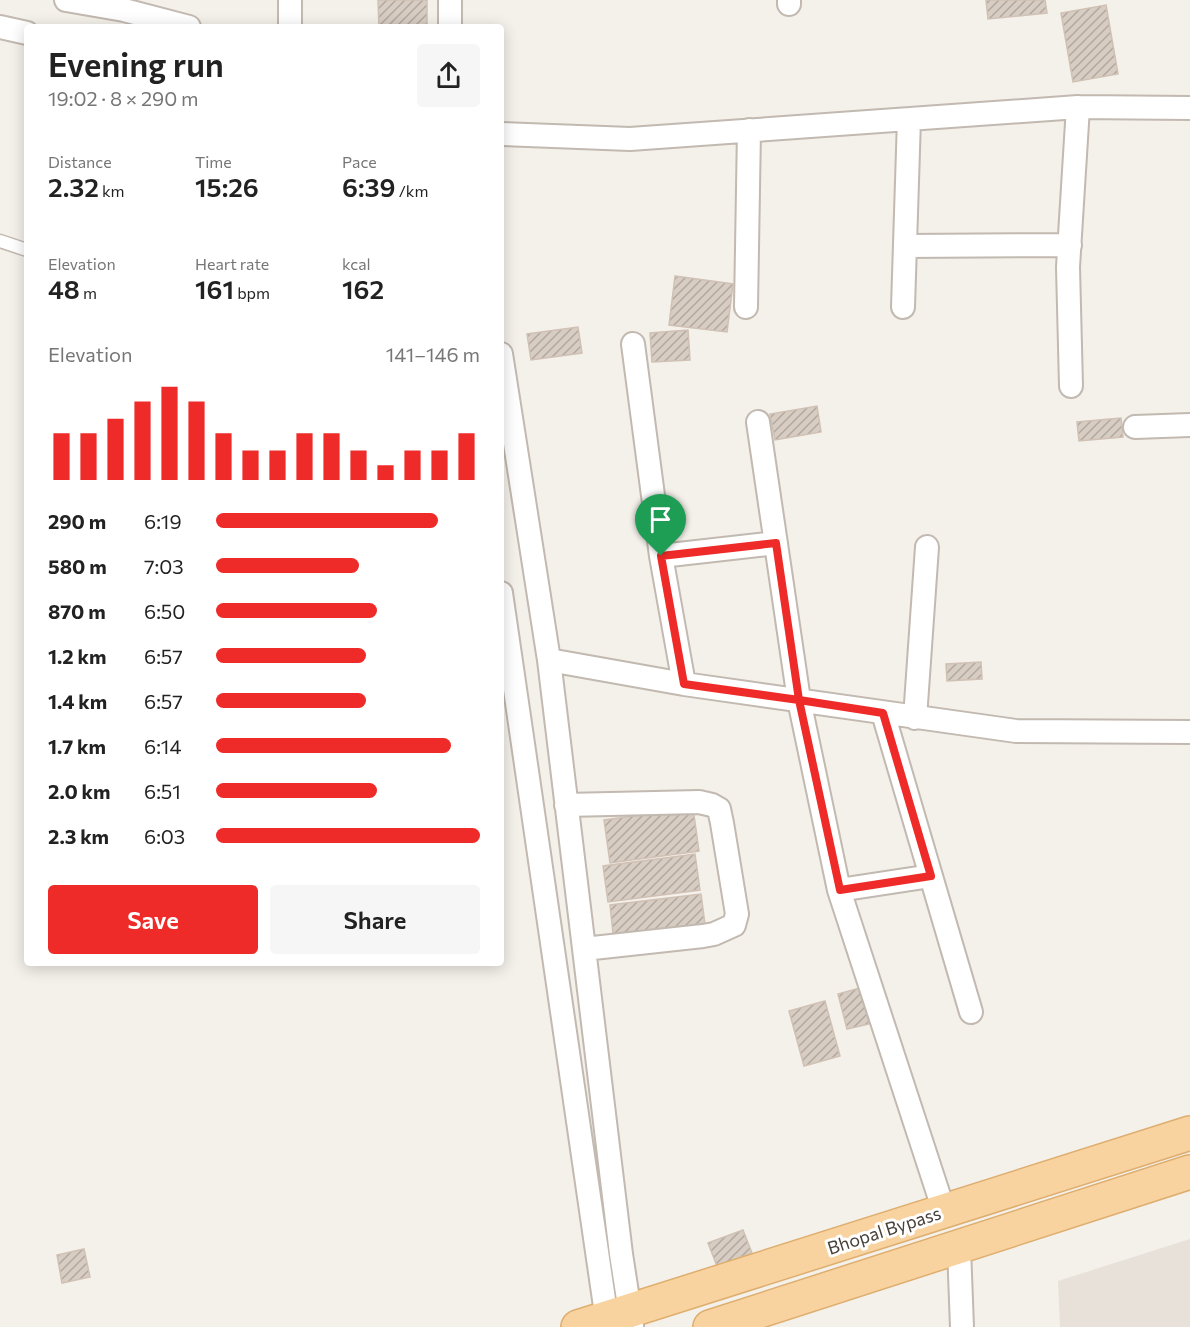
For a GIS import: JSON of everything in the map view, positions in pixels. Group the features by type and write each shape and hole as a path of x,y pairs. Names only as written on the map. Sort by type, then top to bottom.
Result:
{"main road":[{"name":"Bhopal Bypass","path":"611,1322 944,1211 1190,1134"},
{"path":"715,1326 772,1317 959,1248 1190,1172"}],"street":[{"path":"66,0 124,5 180,24"},
{"path":"290,0 290,24"},
{"path":"450,0 450,24"},
{"path":"0,27 24,32"},
{"path":"504,134 630,139 1078,107 1190,108"},
{"path":"1071,386 1068,267 1078,107"},
{"path":"903,307 909,119"},
{"path":"746,307 749,130"},
{"path":"905,246 1070,245"},
{"path":"633,344 661,556 684,684"},
{"path":"504,373 549,660 619,1242 611,1322"},
{"path":"758,422 799,700 840,890 944,1211"},
{"path":"1135,427 1190,424"},
{"path":"661,556 776,543"},
{"path":"915,718 927,547"},
{"path":"504,613 611,1322"},
{"path":"549,660 684,684 1016,731 1190,732"},
{"path":"883,713 971,1012"},
{"path":"566,805 699,802 712,805 718,809 720,816 737,914 734,925 714,934 584,949"},
{"path":"840,890 931,876"},
{"path":"959,1248 962,1327"}],"lane":[{"path":"0,241 24,249"}],"shaded area":[{"path":"1190,1239 1190,1327 1060,1327 1058,1281"}],"building":[{"path":"378,0 427,0 427,24 379,24"},
{"path":"986,0 1045,0 1047,13 988,19"},
{"path":"1106,5 1118,74 1073,82 1061,13"},
{"path":"675,276 733,284 727,332 669,325"},
{"path":"578,327 582,353 531,360 527,334"},
{"path":"688,330 690,360 652,362 650,333"},
{"path":"817,406 821,432 775,440 770,414"},
{"path":"1121,418 1123,437 1079,441 1077,422"},
{"path":"981,662 982,679 947,681 946,664"},
{"path":"693,808 699,851 610,863 604,820"},
{"path":"695,854 700,890 608,902 603,866"},
{"path":"701,894 706,932 614,943 610,905"},
{"path":"860,988 869,1024 847,1029 838,994"},
{"path":"825,1001 840,1056 804,1066 789,1011"},
{"path":"743,1230 752,1253 717,1266 708,1243"},
{"path":"84,1249 90,1277 62,1283 57,1255"}],"route":[{"path":"661,556 684,684 799,700 840,890 931,876 883,713 799,700 776,543 661,556"}]}
